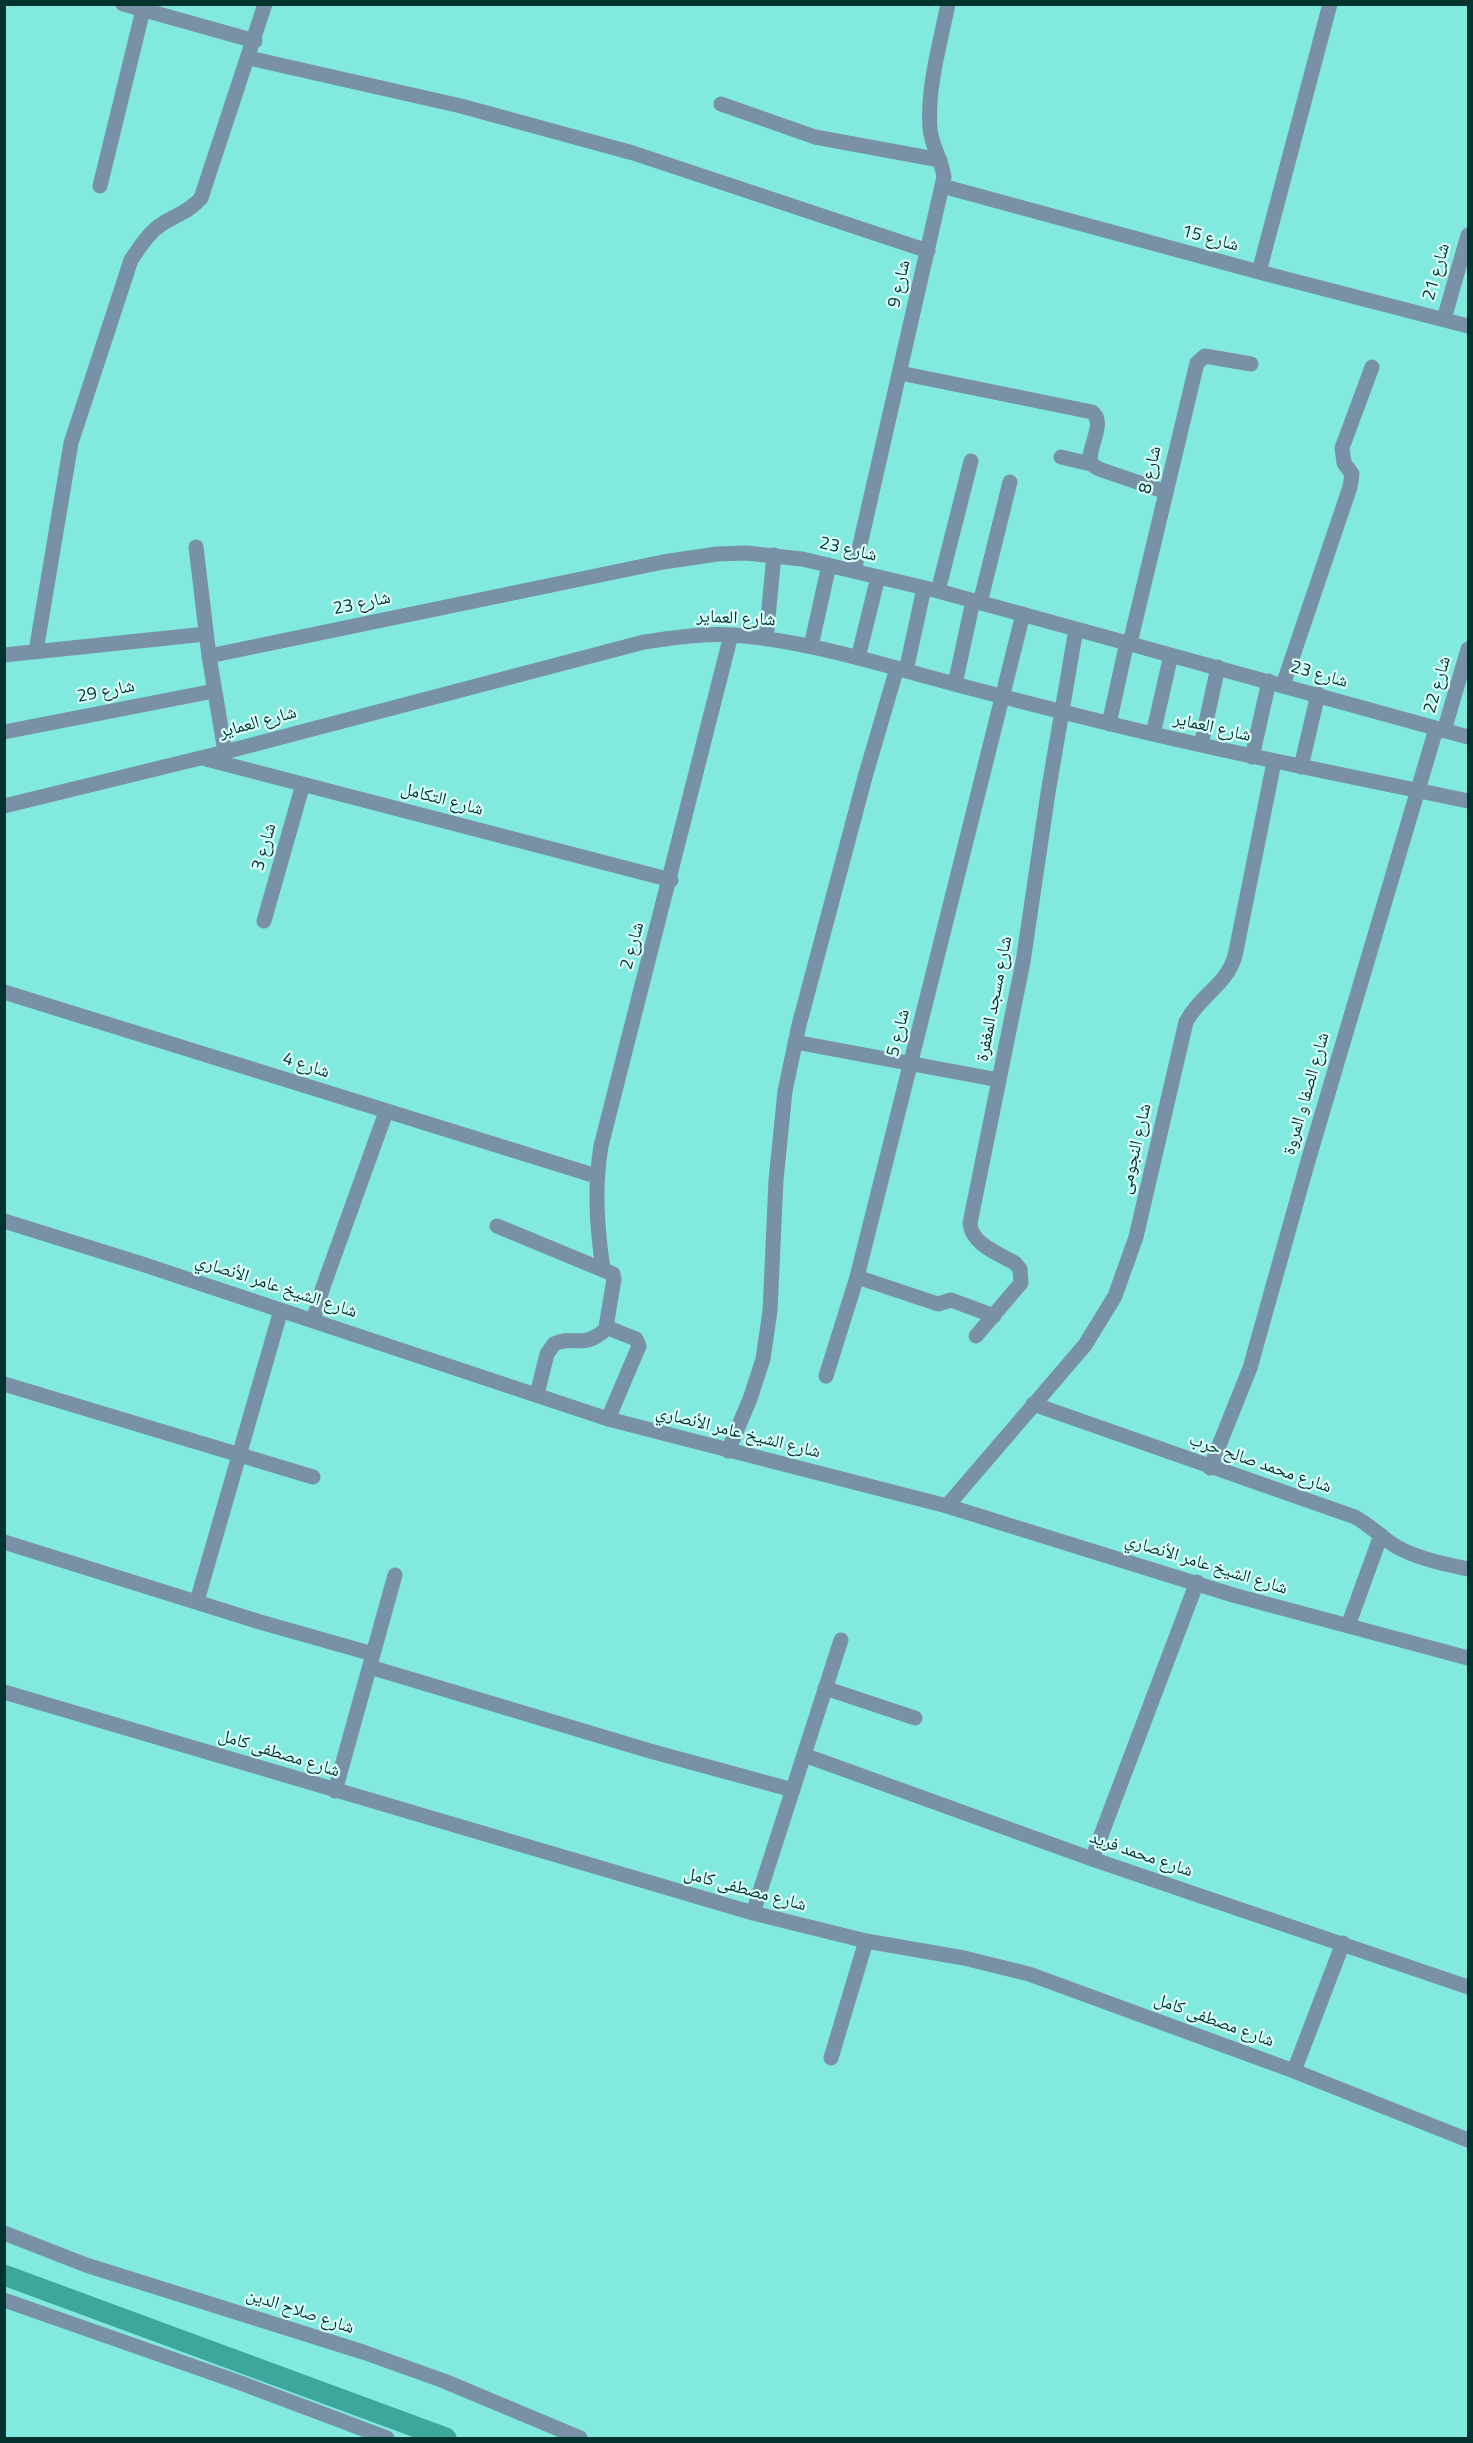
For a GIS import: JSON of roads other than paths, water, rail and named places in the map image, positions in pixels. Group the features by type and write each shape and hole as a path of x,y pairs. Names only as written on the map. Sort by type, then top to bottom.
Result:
{"street":[{"path":"123,4 255,41"},
{"path":"36,651 71,443 131,260 143,241 160,225 193,207 201,198 255,41 265,4"},
{"name":"شارع 9","path":"854,571 944,177 932,142 930,116 948,4"},
{"path":"1259,272 1330,4"},
{"path":"100,186 143,10"},
{"path":"249,58 461,106 633,153 928,251"},
{"path":"721,104 815,137 940,160"},
{"name":"شارع 15","path":"942,186 1468,326"},
{"name":"شارع 21","path":"1444,319 1468,236"},
{"name":"شارع 8","path":"1109,724 1197,363 1200,358 1210,356 1251,364"},
{"path":"1252,757 1276,683 1350,487 1352,474 1344,462 1342,448 1372,367"},
{"path":"900,373 1092,412 1097,416 1098,422 1090,454 1091,464"},
{"path":"1061,457 1091,464 1166,492"},
{"path":"728,1450 750,1399 763,1359 770,1311 777,1168 785,1091 795,1042 831,899 901,669 931,590 970,461"},
{"path":"955,684 1010,482"},
{"path":"196,547 209,656 225,752"},
{"name":"شارع 23","path":"209,656 663,562 717,554 774,555 829,565 1023,614 1468,737"},
{"path":"766,639 774,555"},
{"path":"811,646 829,565"},
{"path":"858,658 878,577"},
{"name":"شارع 5","path":"826,1376 857,1277 1023,614"},
{"name":"شارع مسجد المغفرة","path":"976,1336 1018,1289 1022,1276 1015,1263 979,1241 970,1230 1033,906 1061,712 1076,629"},
{"path":"4,655 206,634"},
{"name":"شارع العماير","path":"4,806 203,758 633,644 687,636 731,635 811,646 1109,724 1274,762 1468,801"},
{"name":"شارع 2","path":"607,1328 605,1323 614,1279 613,1274 603,1269 597,1223 596,1176 608,1120 671,880 731,635"},
{"name":"شارع 22","path":"1440,730 1468,649"},
{"path":"1153,734 1171,655"},
{"path":"1201,745 1218,668"},
{"name":"شارع 29","path":"4,732 214,691"},
{"path":"1301,767 1318,694"},
{"name":"شارع الصفا و المروة","path":"1210,1468 1250,1368 1417,790 1440,730"},
{"name":"شارع التكامل","path":"203,758 671,880"},
{"name":"شارع النجومى","path":"947,1506 1085,1345 1102,1322 1126,1270 1186,1022 1200,1000 1226,978 1235,956 1274,762"},
{"name":"شارع 3","path":"264,921 303,784"},
{"name":"شارع 4","path":"4,992 596,1176"},
{"path":"795,1042 999,1080"},
{"path":"313,1321 386,1112"},
{"name":"شارع الشيخ عامر الأنصاري","path":"4,1221 608,1419 947,1506 1233,1595 1468,1658"},
{"path":"496,1226 603,1269"},
{"path":"857,1277 938,1304 951,1300 994,1316"},
{"path":"197,1601 281,1310"},
{"path":"537,1394 547,1354 554,1344 566,1340 584,1342 607,1328 636,1339 639,1346 608,1419"},
{"path":"4,1384 313,1477"},
{"name":"شارع محمد صالح حرب","path":"1033,1404 1355,1517 1370,1525 1397,1547 1468,1569"},
{"path":"1348,1626 1381,1535"},
{"path":"4,1542 197,1601 371,1661 650,1751 793,1791"},
{"path":"335,1791 394,1575"},
{"path":"1092,1859 1197,1582"},
{"path":"753,1913 841,1640"},
{"path":"825,1688 915,1718"},
{"name":"شارع مصطفى كامل","path":"4,1692 753,1913 866,1941 964,1958 1029,1974 1294,2071 1468,2140"},
{"name":"شارع محمد فريد","path":"804,1755 1092,1859 1468,1987"},
{"path":"831,2058 866,1941"},
{"path":"1294,2071 1342,1943"},
{"name":"شارع صلاح الدين","path":"4,2234 86,2265 363,2352 453,2385 580,2439"},
{"path":"4,2300 238,2382 387,2439"}],"waterway":[{"path":"4,2275 446,2438"}]}
